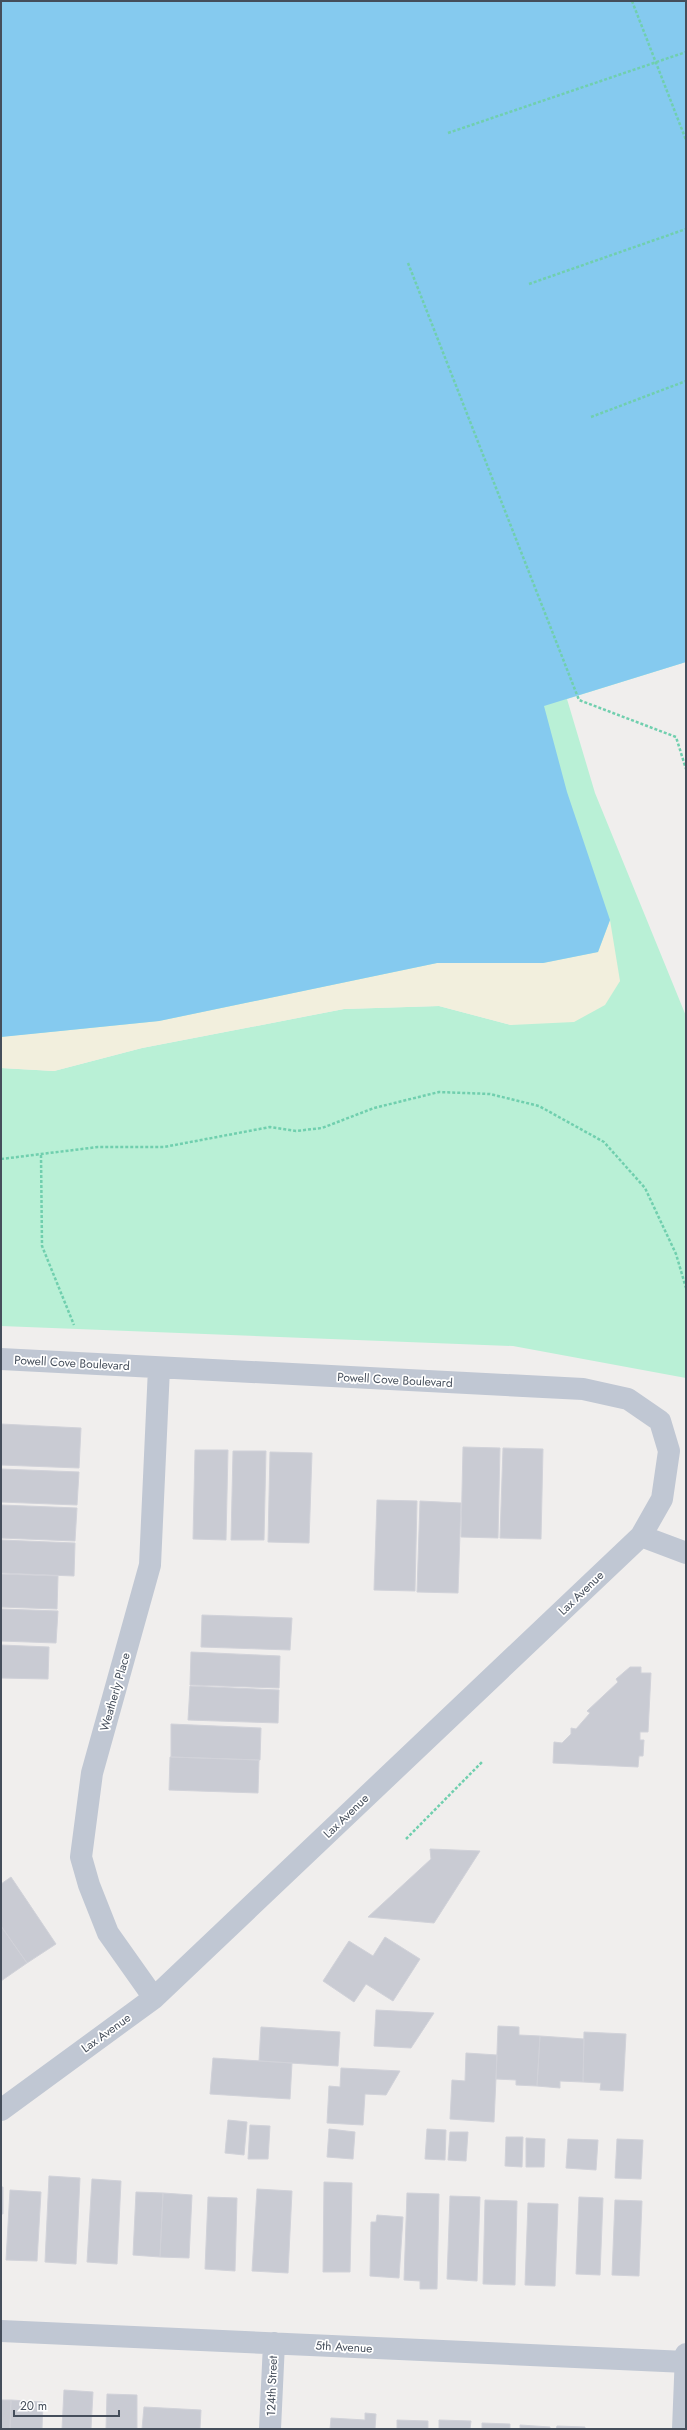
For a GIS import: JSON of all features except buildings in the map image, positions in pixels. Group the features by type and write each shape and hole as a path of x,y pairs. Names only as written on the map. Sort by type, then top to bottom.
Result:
{"street":[{"name":"Powell Cove Boulevard","path":"1,1360 583,1389 628,1399 660,1421 669,1451 662,1498 641,1536"},
{"name":"Weatherly Place","path":"154,1998 108,1933 89,1886 81,1857 92,1773 150,1565 159,1368"},
{"path":"641,1536 686,1554"},
{"name":"Lax Avenue","path":"1,2110 154,1998 641,1536"},
{"name":"5th Avenue","path":"1,2331 686,2362"},
{"name":"124th Street","path":"270,2429 274,2343"},
{"path":"683,2429 686,2354"}],"path":[{"path":"632,1 686,140"},
{"path":"448,133 686,52"},
{"path":"529,284 686,229"},
{"path":"408,263 579,700 676,737 686,769"},
{"path":"591,417 686,381"},
{"path":"1,1159 41,1155 98,1146 164,1146 270,1127 296,1131 322,1128 374,1108 438,1092 490,1094 539,1106 604,1142 645,1188 676,1254 686,1288"},
{"path":"41,1155 42,1246 74,1325"},
{"path":"406,1840 483,1761"}],"green space":[{"path":"686,662 567,699 595,793 686,1016 686,1378 513,1346 1,1326 1,1068 54,1071 142,1048 344,1009 439,1006 511,1025 620,981 1,1037 1,711"}],"sand":[{"path":"610,920 620,981 605,1005 574,1022 511,1025 439,1006 344,1009 142,1048 54,1071 1,1068 1,1037 159,1021 437,963 543,963 598,952"}],"water":[{"path":"1,1 686,1 686,662 544,706 567,792 610,920 598,952 543,963 437,963 159,1021 1,1037"}]}
